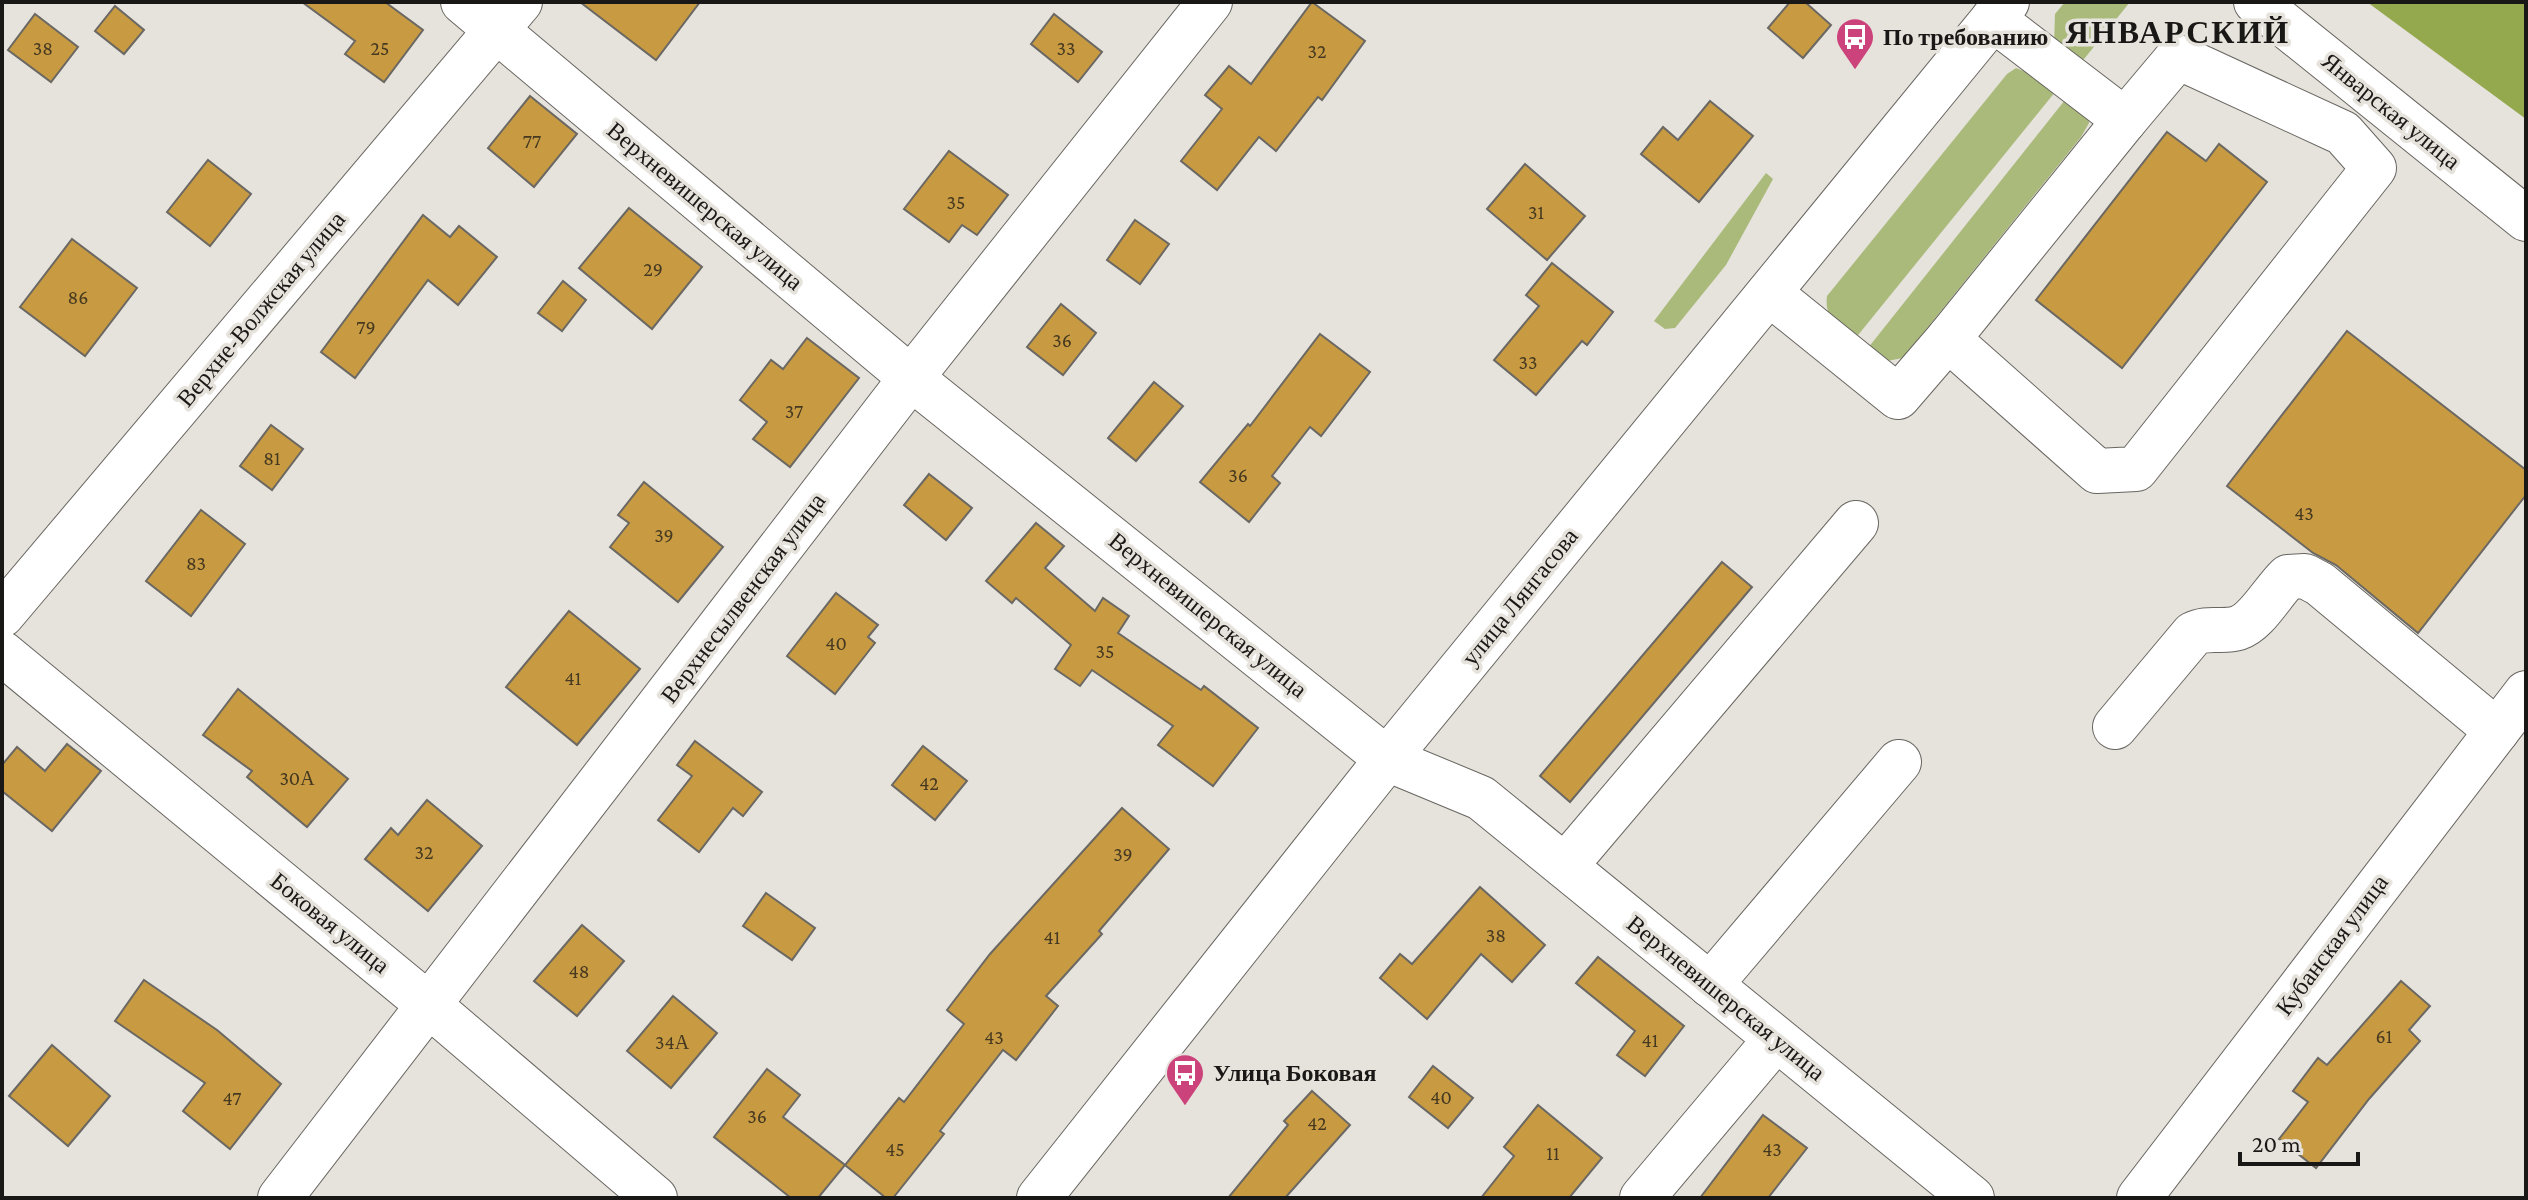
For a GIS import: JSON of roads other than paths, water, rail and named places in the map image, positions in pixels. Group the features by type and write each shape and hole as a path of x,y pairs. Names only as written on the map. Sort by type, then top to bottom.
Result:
{"street":[{"name":"Верхневишерская улица","path":"463,2 508,17 911,378 1387,759 1481,798 1972,1198"},
{"name":"Верхнесылвенская улица","path":"280,1198 911,378 1210,2"},
{"name":"Январская улица","path":"2256,2 2526,219"},
{"path":"2000,11 2125,120"},
{"name":"улица Лянгасова","path":"1039,1198 1387,759 2000,11"},
{"name":"Верхне-Волжская улица","path":"2,615 508,17"},
{"path":"1769,293 1898,397 2178,57 2343,133 2374,168"},
{"path":"1948,339 2097,471 2136,469 2374,168 2410,127"},
{"path":"1565,866 1856,523"},
{"path":"2115,727 2193,634 2205,628 2233,629 2244,626 2288,577 2305,576 2320,584 2497,731"},
{"name":"Боковая улица","path":"2,653 430,1006 655,1198"},
{"name":"Кубанская улица","path":"2139,1198 2526,693"},
{"path":"1710,985 1899,762"},
{"path":"1642,1198 1776,1039"}],"place":[{"name":"По требованию","path":"1855,71"},
{"name":"Улица Боковая","path":"1185,1107"}],"district":[{"name":"ЯНВАРСКИЙ","path":"2178,32"}]}
